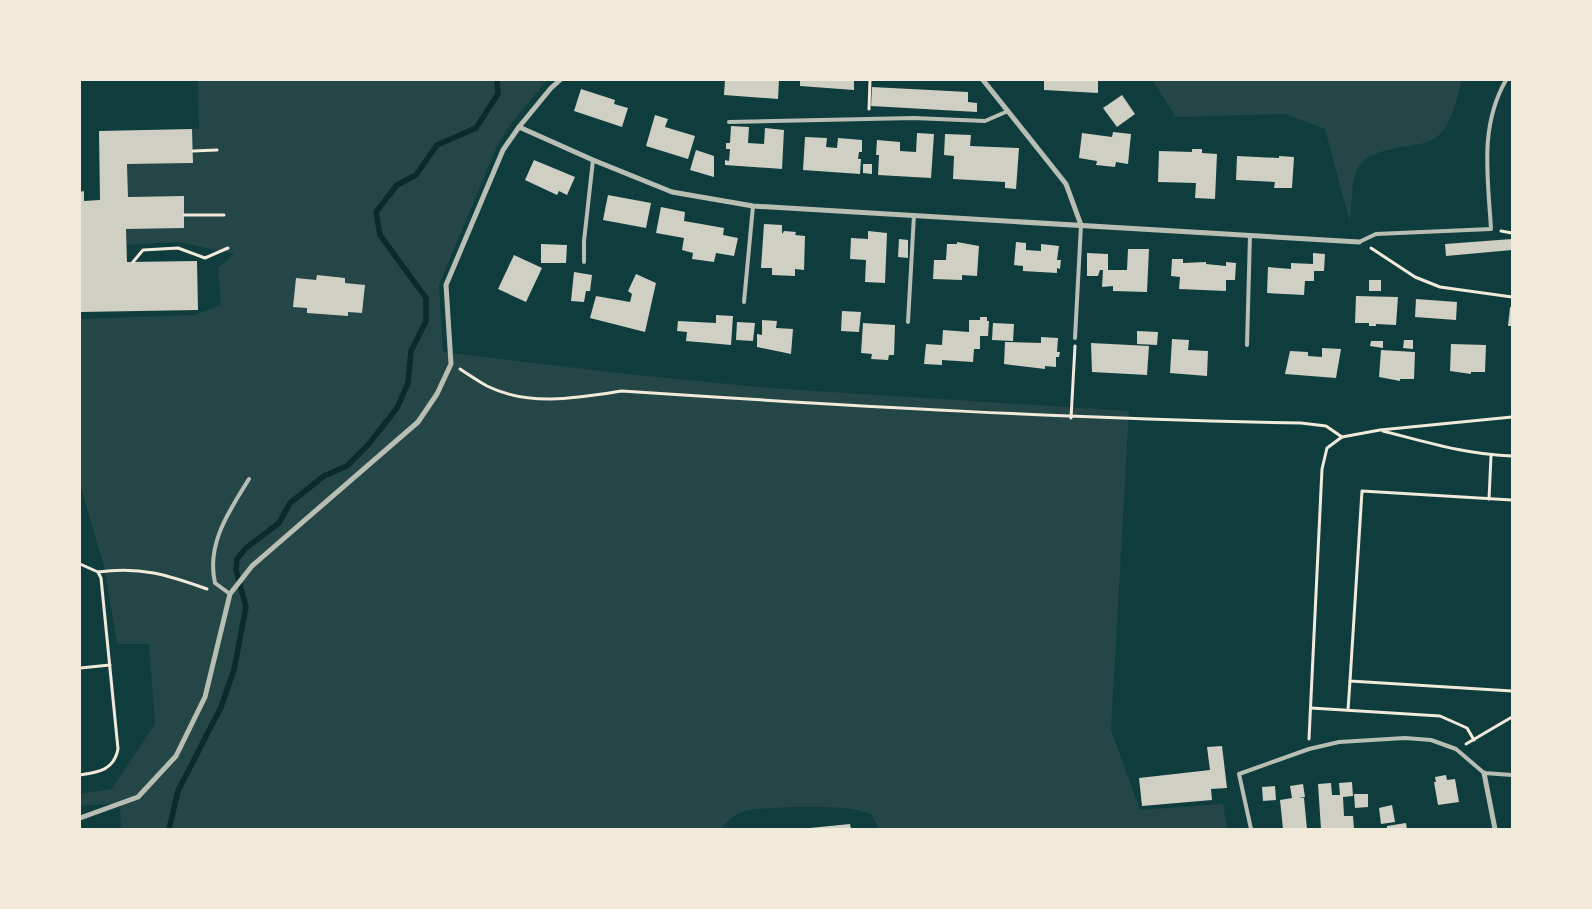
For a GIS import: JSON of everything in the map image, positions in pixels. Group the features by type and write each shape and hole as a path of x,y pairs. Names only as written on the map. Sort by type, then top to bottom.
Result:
{"street":[{"path":"80,818 138,797 176,756 205,697 230,594 252,566 418,422 437,394 451,364 446,285 503,150 518,127 560,80"},
{"path":"983,80 1066,184 1081,225"},
{"path":"518,127 672,192 753,206 1359,242"},
{"path":"1484,773 1495,829"}],"lane":[{"path":"1359,242 1376,234 1491,229 1486,149 1493,107 1506,80"},
{"path":"729,122 870,118 985,121 1008,111"},
{"path":"584,262 584,241 593,160"},
{"path":"744,302 753,206"},
{"path":"908,322 914,215"},
{"path":"1075,338 1081,225"},
{"path":"1247,344 1250,235"},
{"path":"230,594 215,583 213,575 216,539 221,526 249,478"},
{"path":"1251,829 1239,774 1309,749 1339,742 1405,738 1432,740 1456,749 1484,773 1512,775"}],"path":[{"path":"870,80 870,118"},
{"path":"192,151 217,150"},
{"path":"184,215 224,215"},
{"path":"1359,242 1415,277 1440,287 1512,297"},
{"path":"132,262 143,250 178,248 205,258 228,248"},
{"path":"1071,418 1075,338"},
{"path":"451,364 489,387 534,399 578,398 622,391 905,410 1071,418 1301,423 1326,426 1342,438"},
{"path":"1309,749 1322,469 1327,448 1342,438 1380,430 1512,418"},
{"path":"1380,430 1455,450 1491,456 1512,456"},
{"path":"1489,499 1491,456"},
{"path":"1348,710 1362,491 1512,500"},
{"path":"80,564 98,572 133,569 163,573 208,590 220,587"},
{"path":"80,774 107,769 116,758 118,749 101,578 98,572"},
{"path":"80,668 110,665"},
{"path":"1350,681 1512,691"},
{"path":"1311,708 1440,716 1467,728 1474,740"},
{"path":"1456,749 1512,717"}],"shaded area":[{"path":"198,80 547,80 511,124 497,146 439,285 443,352 617,373 769,388 1129,411 1111,730 1140,810 1223,804 1227,829 879,829 871,814 852,809 813,807 742,812 730,819 721,829 121,829 120,803 80,806 80,794 112,789 155,724 149,644 117,644 105,570 80,484 80,319 195,315 221,305 218,268 234,254 179,242 126,245 126,229 184,227 183,196 128,197 127,164 193,163 192,129 199,129"},
{"path":"1152,80 1462,80 1452,115 1438,136 1425,143 1378,153 1367,158 1360,165 1353,186 1350,222 1325,129 1285,114 1176,117"}],"building":[{"path":"725,80 779,80 778,99 724,95"},
{"path":"800,80 854,80 854,90 800,86"},
{"path":"1044,80 1098,80 1098,93 1044,90"},
{"path":"872,87 968,92 968,102 977,103 977,112 871,106"},
{"path":"581,89 615,100 614,104 628,108 622,127 574,111"},
{"path":"1122,95 1135,114 1117,127 1103,108"},
{"path":"655,115 668,119 665,127 695,136 688,159 646,146"},
{"path":"731,126 749,127 748,143 764,144 765,128 784,130 782,169 725,165 725,160 729,161 730,149 726,149 726,143 730,143"},
{"path":"192,129 193,163 127,164 128,197 184,196 184,228 126,229 127,262 197,261 198,310 80,312 80,192 84,191 84,201 100,200 99,131"},
{"path":"1113,132 1131,134 1128,164 1116,162 1115,167 1096,165 1097,161 1079,158 1082,133 1112,137"},
{"path":"917,133 934,134 931,178 878,175 879,155 876,155 877,140 900,142 900,151 916,152"},
{"path":"945,134 971,135 970,146 1019,148 1016,189 1005,188 1005,182 953,179 954,156 944,155"},
{"path":"805,137 827,138 826,147 837,148 838,138 862,140 862,152 859,152 858,159 861,159 860,174 803,170"},
{"path":"1192,149 1202,149 1202,153 1217,154 1215,199 1195,198 1196,183 1158,182 1159,151 1192,152"},
{"path":"696,150 714,156 714,177 690,170"},
{"path":"1237,156 1294,157 1292,188 1274,188 1275,182 1236,180"},
{"path":"534,160 575,177 567,195 559,191 557,195 525,180"},
{"path":"863,164 872,164 872,174 863,173"},
{"path":"608,195 651,203 646,228 603,220"},
{"path":"661,207 685,212 684,221 724,228 723,235 738,238 734,256 716,253 714,262 692,259 693,253 682,250 684,238 656,233"},
{"path":"764,224 782,225 782,234 784,231 796,232 795,235 805,236 804,270 795,269 795,276 772,275 772,268 761,268"},
{"path":"868,231 887,233 885,283 865,282 866,260 850,259 851,238 868,239"},
{"path":"899,239 908,240 908,258 898,257"},
{"path":"1512,239 1512,250 1446,256 1445,244"},
{"path":"957,242 979,246 977,276 962,275 962,280 933,279 934,260 946,260 947,244 957,244"},
{"path":"1016,242 1026,243 1026,250 1041,251 1041,244 1059,246 1057,260 1061,260 1060,269 1057,268 1057,273 1023,271 1023,266 1014,265"},
{"path":"541,244 567,245 566,263 541,263"},
{"path":"1128,249 1149,249 1147,292 1113,291 1113,286 1102,287 1103,270 1100,270 1098,276 1087,276 1087,253 1108,254 1108,270 1127,270"},
{"path":"1313,253 1325,254 1324,271 1314,271 1314,281 1305,281 1304,295 1267,293 1268,267 1291,269 1291,263 1313,264"},
{"path":"514,255 542,268 526,302 498,289"},
{"path":"1172,259 1183,259 1183,263 1206,262 1206,264 1226,266 1226,262 1236,263 1235,280 1226,280 1226,291 1179,289 1180,277 1171,276"},
{"path":"574,272 592,275 590,291 586,291 584,302 571,301"},
{"path":"636,274 656,283 645,332 590,318 596,296 630,302 632,294 628,291"},
{"path":"317,275 345,278 345,283 365,285 362,313 348,312 348,316 307,313 307,308 293,307 296,278 316,280"},
{"path":"1369,280 1381,280 1381,291 1369,291"},
{"path":"1356,296 1398,297 1396,325 1376,324 1376,326 1369,326 1369,323 1355,323"},
{"path":"1416,299 1457,302 1456,320 1415,317"},
{"path":"1510,307 1512,307 1512,326 1508,326"},
{"path":"842,311 861,312 859,332 841,331"},
{"path":"716,315 733,316 731,345 686,341 687,332 677,331 678,321 716,323"},
{"path":"980,317 987,317 987,321 989,321 988,336 980,336 980,349 974,349 973,362 942,360 942,365 924,364 926,344 942,345 943,330 969,332 969,320 980,320"},
{"path":"762,320 777,321 776,328 793,329 791,354 757,347 757,334 762,335"},
{"path":"737,322 755,323 753,341 736,340"},
{"path":"863,323 895,325 894,355 889,355 888,360 871,359 872,354 861,353"},
{"path":"993,323 1014,324 1013,341 992,340"},
{"path":"1137,331 1158,332 1157,345 1137,344"},
{"path":"1041,337 1058,338 1057,352 1060,352 1059,357 1056,357 1056,367 1045,366 1045,369 1004,364 1005,342 1041,343"},
{"path":"1172,339 1189,340 1188,350 1208,351 1207,376 1170,373"},
{"path":"1404,340 1413,340 1413,349 1403,348"},
{"path":"1371,341 1383,341 1383,348 1370,346"},
{"path":"1091,343 1149,346 1147,375 1092,372"},
{"path":"1451,344 1486,345 1485,372 1471,372 1471,374 1450,371"},
{"path":"1322,348 1341,349 1336,378 1285,374 1290,351 1308,352 1308,356 1322,357"},
{"path":"1381,350 1415,352 1414,379 1400,379 1400,381 1379,377"},
{"path":"1222,746 1227,788 1211,789 1212,800 1142,806 1139,778 1210,770 1207,747"},
{"path":"1446,775 1447,780 1455,779 1459,802 1438,805 1434,782 1436,782 1435,777"},
{"path":"1352,782 1353,796 1343,797 1344,816 1353,816 1354,829 1321,829 1318,784 1331,783 1332,795 1340,795 1339,783"},
{"path":"1303,784 1305,797 1299,798 1304,798 1307,829 1283,829 1280,800 1292,798 1290,786"},
{"path":"1275,786 1276,800 1263,801 1262,787"},
{"path":"1354,794 1368,794 1368,807 1355,808"},
{"path":"1392,805 1395,822 1381,824 1379,808"},
{"path":"1406,823 1407,829 1387,829 1387,826"},
{"path":"850,824 851,829 810,829 810,828"}],"waterway":[{"path":"169,829 178,791 221,707 234,670 246,607 236,570 237,559 246,548 279,523 290,503 324,476 347,466 368,445 397,408 408,383 411,351 426,321 426,298 380,235 376,212 397,185 416,175 437,145 476,128 498,94 497,80"}]}
